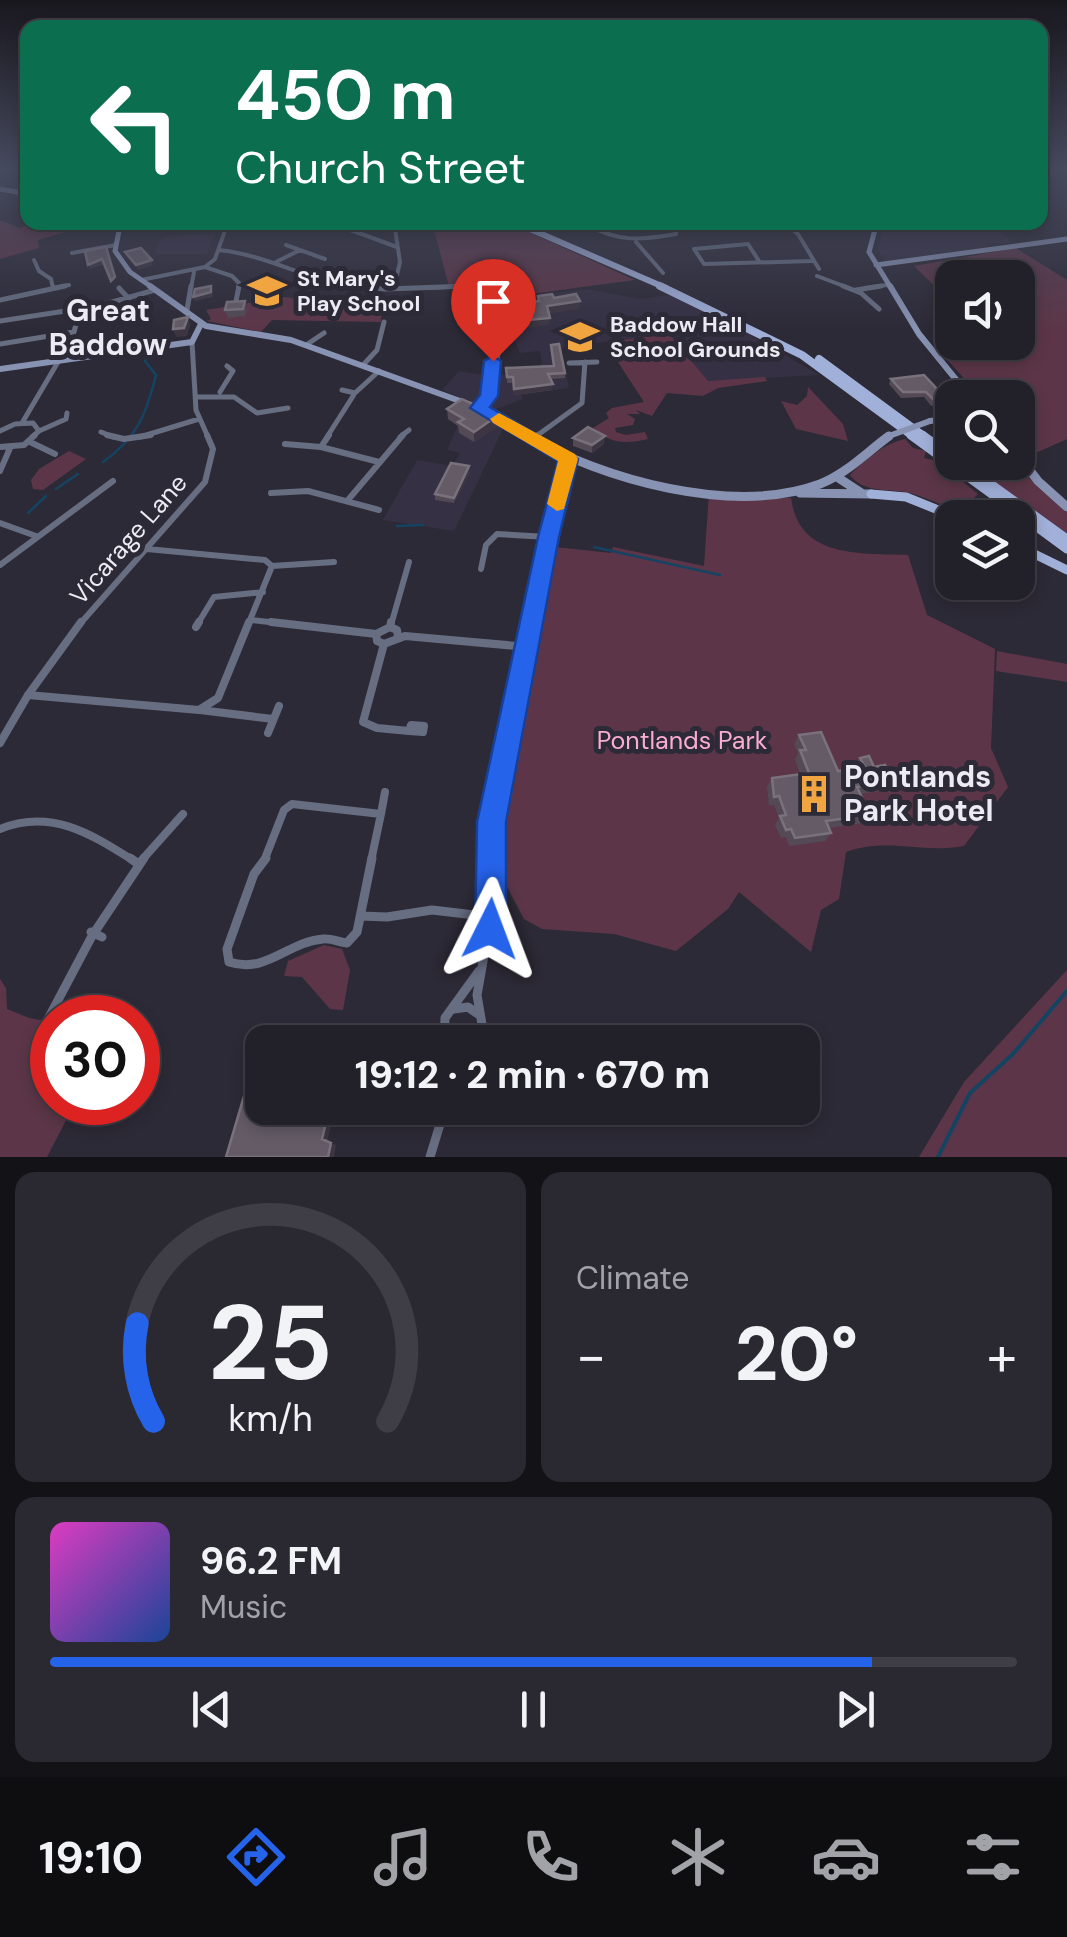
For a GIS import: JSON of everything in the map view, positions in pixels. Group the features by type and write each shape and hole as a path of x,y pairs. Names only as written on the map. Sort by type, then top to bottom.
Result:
{"main road":[{"path":"532,230 722,312 802,355 1067,550"},
{"path":"542,230 773,331 850,379 935,444"},
{"path":"985,480 1067,539"},
{"path":"867,494 906,497 935,509"},
{"path":"1035,554 1067,570"}],"street":[{"path":"119,230 116,245 120,261 201,324 306,345 364,364 479,408 568,459 674,486 867,494"},
{"path":"141,280 205,267 219,250 225,230"},
{"path":"351,230 398,247"},
{"path":"394,288 400,266 395,230"},
{"path":"597,230 608,238 636,242 676,234 676,230"},
{"path":"793,230 818,272 870,297 879,309"},
{"path":"875,230 869,252 876,265 919,334 956,380"},
{"path":"876,265 933,262 1011,245 1067,239"},
{"path":"636,242 663,272"},
{"path":"759,261 748,244 694,249 704,264 812,261"},
{"path":"72,253 116,245"},
{"path":"286,245 325,260"},
{"path":"219,250 246,251 323,282 394,288 493,285 506,300"},
{"path":"275,262 300,250"},
{"path":"26,266 35,262 52,278 53,288"},
{"path":"205,267 232,276 240,283 236,300"},
{"path":"187,310 194,271"},
{"path":"856,290 887,284"},
{"path":"0,300 36,289 70,285"},
{"path":"119,288 129,300"},
{"path":"0,321 129,300 156,290"},
{"path":"0,344 69,334 77,329 80,309"},
{"path":"0,370 192,342 201,324"},
{"path":"479,408 489,396 493,361 506,325"},
{"path":"364,364 377,350 386,326"},
{"path":"306,345 324,333"},
{"name":"Vicarage Lane","path":"0,744 28,695 115,580 208,474 213,450 198,419 192,342"},
{"path":"22,422 33,398 50,384 58,362"},
{"path":"535,437 580,402 586,388 585,362"},
{"path":"569,363 597,362"},
{"path":"219,393 233,371 227,366"},
{"path":"321,447 355,394 380,370"},
{"path":"342,390 355,394"},
{"path":"196,397 219,393 244,400 251,412 275,413 288,408"},
{"path":"0,447 30,442 39,431 66,418 67,413"},
{"path":"102,435 134,438 198,419"},
{"path":"793,493 836,477 889,436 935,420"},
{"path":"0,432 22,422 36,425 39,431"},
{"path":"348,500 396,439 408,430"},
{"path":"30,442 55,454"},
{"path":"286,453 285,442 379,462"},
{"path":"0,471 10,448"},
{"path":"482,1025 481,968 492,917 492,822 548,537 568,459"},
{"path":"1035,473 1067,507"},
{"path":"836,477 867,494"},
{"path":"0,564 108,483"},
{"path":"271,493 308,490 379,510"},
{"path":"0,523 36,536"},
{"path":"481,569 489,540 496,534 548,537"},
{"path":"146,549 265,560 272,566"},
{"path":"272,566 325,557 334,562"},
{"path":"251,620 376,634 390,627 409,562"},
{"path":"199,710 218,698 272,566"},
{"path":"186,621 197,623 214,597 263,592"},
{"path":"390,627 398,636"},
{"path":"376,634 377,641 384,644"},
{"path":"409,730 378,728 362,722 384,644 398,636 528,647"},
{"path":"28,695 273,719"},
{"path":"268,733 278,706"},
{"path":"380,814 292,804 284,810 268,854 254,874 227,957 229,962 244,967 268,963 319,940 348,942 354,938 385,792"},
{"path":"60,995 91,932 137,863 184,814"},
{"path":"0,828 36,818 60,822 87,832 137,863"},
{"path":"361,916 387,917 432,910 492,917"},
{"path":"91,932 102,937"},
{"path":"445,1025 445,1018 481,968"},
{"path":"454,1010 468,1008 479,1015"},
{"path":"430,1157 440,1125"}],"shaded area":[{"path":"883,230 999,230 1013,243 984,243 987,248 885,261 877,250"},
{"path":"214,234 207,254 154,254 159,241 168,236"},
{"name":"Baddow Hall School Grounds","path":"587,289 640,299 669,295 728,322 819,375 708,381 668,334 561,348 569,388 521,395 523,399 491,411 442,390 459,371 489,376 532,372 542,363 540,351 520,353 507,320 509,298"},
{"path":"494,420 503,429 454,531 383,520 417,460 453,466 460,453 447,450 458,425"}],"green space":[{"path":"0,223 20,230 70,230 38,240 39,248 0,259"},
{"path":"434,230 524,230 635,280 508,297 504,287 494,283 449,286"},
{"path":"1016,248 1067,280 1067,439 1035,453 1035,380 966,380 947,360 1035,360 1035,260 948,260"},
{"path":"935,262 935,286 914,266"},
{"path":"285,297 345,306 382,305 381,322 272,320 261,332 207,321 211,319 206,310"},
{"path":"669,334 708,381 765,377 767,381 718,388 703,396 667,393 652,416 636,410 640,414 627,414 635,419 633,425 615,428 626,435 645,432 648,439 619,441 599,433 593,428 609,418 606,413 612,408 644,402 614,356 628,354 622,340"},
{"path":"808,387 843,424 848,441 796,429 781,401 797,405 807,396"},
{"path":"905,439 913,448 926,451 924,458 935,461 935,480 961,480 978,494 972,500 935,502 910,493 870,488 850,475 889,444"},
{"path":"69,451 86,459 43,490 33,489 31,480 39,469"},
{"path":"991,480 1031,480 1067,512 1067,533 1035,511 1035,500 1020,500"},
{"name":"Pontlands Park","path":"709,493 791,498 796,518 819,542 852,552 908,555 927,615 995,649 991,748 1008,787 964,846 876,846 846,852 839,899 821,910 811,952 739,892 728,909 676,951 614,934 542,929 524,919 501,876 499,827 555,547 611,553 613,547 704,566"},
{"path":"997,651 1067,664 1067,682 996,671"},
{"path":"324,945 342,949 350,970 343,1010 330,1009 302,977 284,976 288,961"},
{"path":"1067,970 1067,1157 919,1157 964,1082"},
{"path":"0,979 6,988 7,1009 30,1018 30,1125 64,1125 47,1157 0,1157"}],"building":[{"path":"106,247 115,277 111,281 102,259 88,265 85,251"},
{"path":"141,248 152,260 136,265 125,252"},
{"path":"270,277 271,289 256,291 254,279"},
{"path":"211,286 211,292 193,297 195,289"},
{"path":"552,294 554,298 576,294 580,301 547,306 550,318 518,321 513,306"},
{"path":"245,301 243,309 225,310 227,302"},
{"path":"188,317 184,328 173,329 174,320"},
{"path":"559,344 565,373 548,374 553,384 514,389 513,377 507,377 506,368 554,366 551,345"},
{"path":"924,375 935,387 935,400 926,392 903,392 891,379"},
{"path":"462,399 497,416 474,432 458,422 464,419 447,409"},
{"path":"588,427 605,436 592,445 573,438"},
{"path":"451,463 469,466 454,498 435,494"},
{"name":"Pontlands Park Hotel","path":"821,732 838,771 865,767 860,758 869,756 874,767 885,765 893,782 857,787 870,815 826,821 831,833 795,838 780,816 786,815 779,796 774,797 772,778 809,773 799,735"},
{"path":"245,1093 245,1125 326,1125 322,1139 331,1143 328,1157 226,1157"}],"waterway":[{"path":"103,462 124,444 144,414 156,375 145,361 148,353"},
{"path":"56,489 78,474"},
{"path":"28,513 46,496"},
{"path":"397,526 423,525"},
{"path":"594,547 720,575"},
{"path":"938,1157 970,1093 1013,1054 1067,991"}],"slow traffic":[{"path":"499,419 568,459 557,504"}],"place":[{"name":"St Mary's Play School","path":"267,291"},
{"name":"Baddow Hall School Grounds","path":"580,337"},
{"name":"Pontlands Park Hotel","path":"814,794"}],"district":[{"name":"Great Baddow","path":"108,328"}],"route":[{"path":"490,929 494,900 492,822 548,537 568,459 479,408 489,396 493,361"}]}
